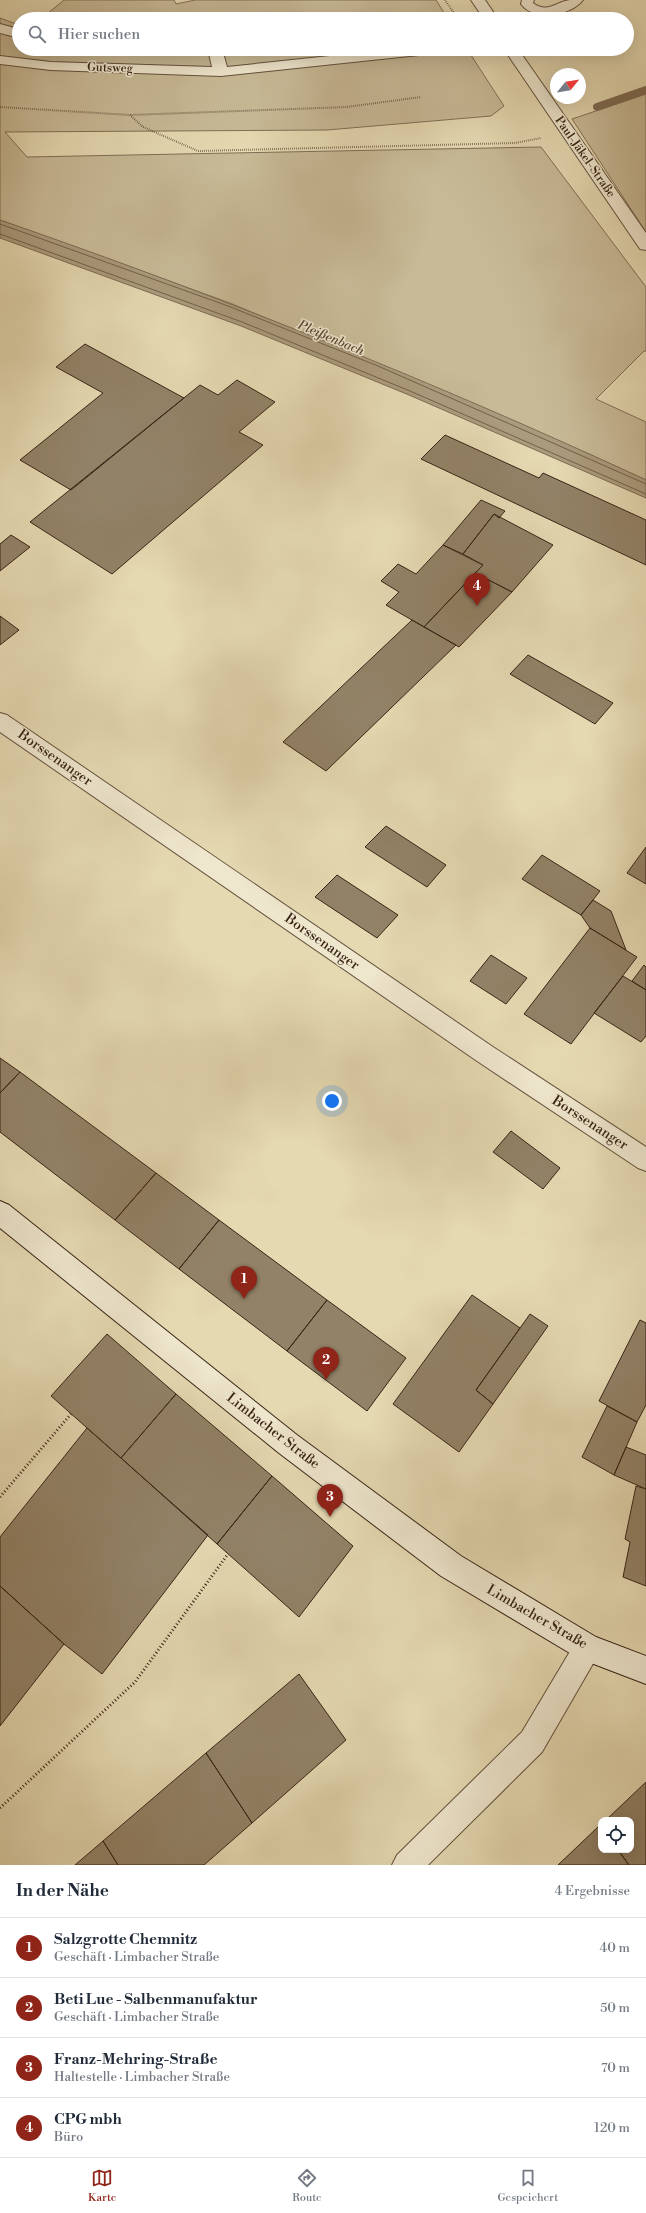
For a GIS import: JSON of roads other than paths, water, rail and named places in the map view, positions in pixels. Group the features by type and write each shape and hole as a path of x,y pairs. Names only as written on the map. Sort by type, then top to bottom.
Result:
{"street":[{"path":"478,0 486,12"},
{"path":"0,28 12,32"},
{"path":"217,56 221,72"},
{"name":"Gutsweg","path":"0,60 50,66 221,72 372,56"},
{"name":"Paul-Jäkel-Straße","path":"516,56 646,245"},
{"name":"Borssenanger","path":"0,721 485,1054 646,1160"},
{"name":"Limbacher Straße","path":"0,1213 288,1444 445,1561 588,1648 646,1670"},
{"path":"407,1865 532,1742 588,1648"}],"lane":[{"path":"528,0 527,4 530,7 540,12"},
{"path":"552,12 577,0"}],"water":[{"path":"0,220 245,310 487,409 646,480 646,498 409,395 241,326 0,238"}],"waterway":[{"path":"597,107 646,90"}],"place":[{"name":"CPG mbh","path":"477,606"},
{"name":"Salzgrotte Chemnitz","path":"244,1299"},
{"name":"Beti Lue - Salbenmanufaktur","path":"326,1380"},
{"name":"Franz-Mehring-Straße","path":"330,1517"}],"water label":[{"name":"Pleißenbach","path":"331,338"}]}
